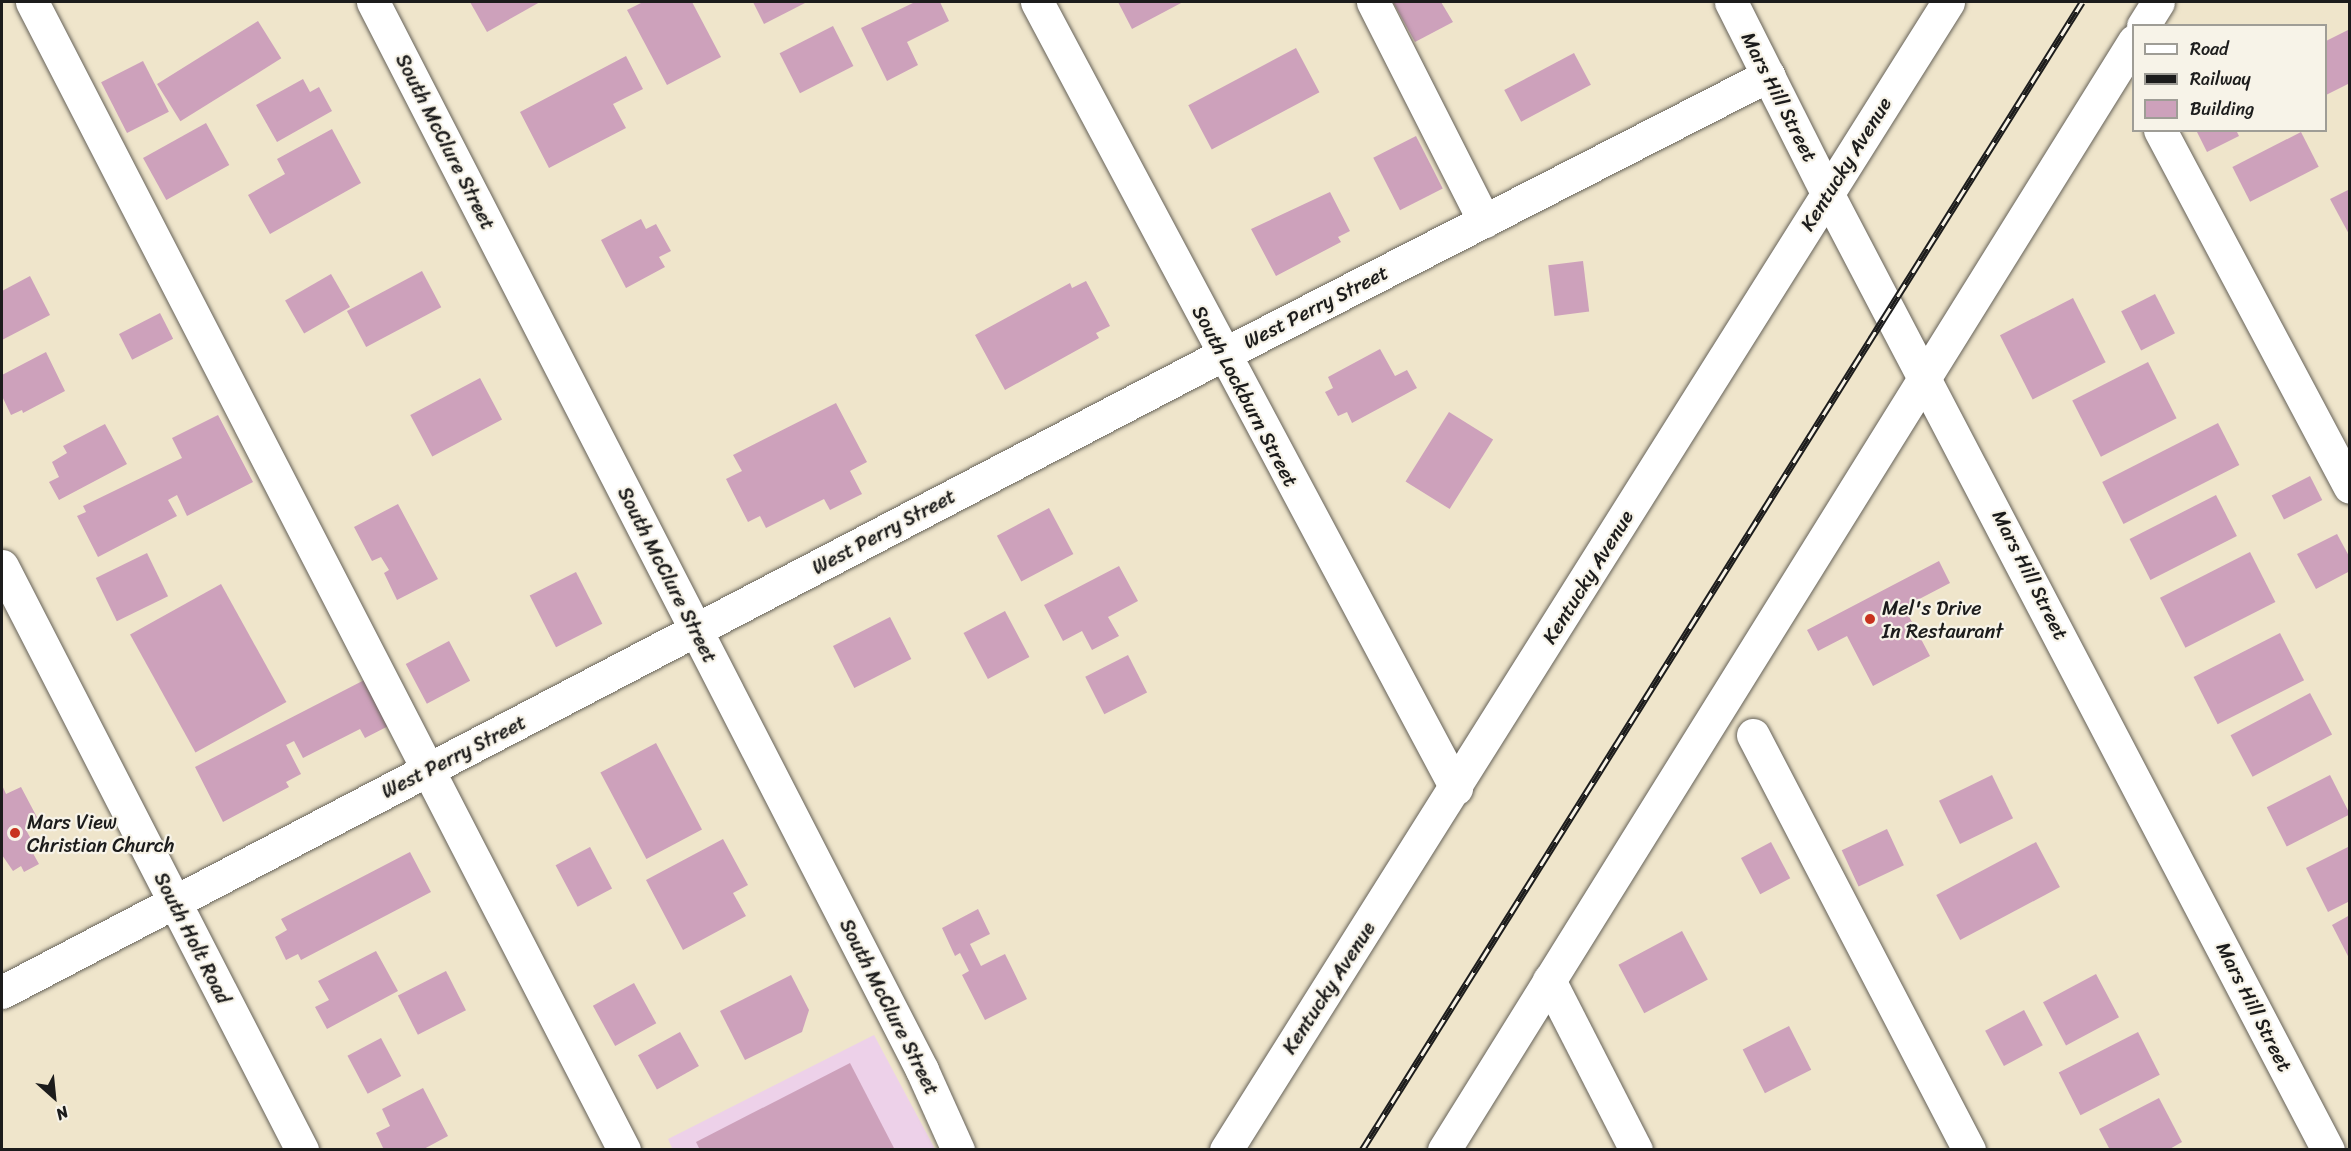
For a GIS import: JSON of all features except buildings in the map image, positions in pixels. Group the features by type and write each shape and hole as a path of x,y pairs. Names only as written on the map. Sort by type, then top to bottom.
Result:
{"street":[{"path":"32,2 624,1149"},
{"name":"South McClure Street","path":"373,2 922,1070 958,1149"},
{"name":"South Lockburn Street","path":"1037,2 1222,355 1456,788"},
{"path":"1373,2 1484,221"},
{"name":"Mars Hill Street","path":"1731,2 1827,193 1924,373 2328,1149"},
{"name":"Kentucky Avenue","path":"1226,1149 1456,788 1948,2"},
{"path":"2144,24 2158,2"},
{"path":"1444,1149 1754,655 1924,373 2130,61"},
{"name":"West Perry Street","path":"2,992 172,901 430,770 1222,355 1769,75"},
{"path":"2161,132 2349,487"},
{"name":"South Holt Road","path":"2,566 172,901 302,1149"},
{"path":"1753,735 1969,1149"},
{"path":"1548,980 1636,1149"}],"shaded area":[{"path":"874,1035 935,1149 673,1150 668,1139"}],"railway":[{"path":"1362,1150 2082,2"}],"place":[{"name":"Mel's Drive In Restaurant","path":"1870,619"},
{"name":"Mars View Christian Church","path":"15,833"}]}
